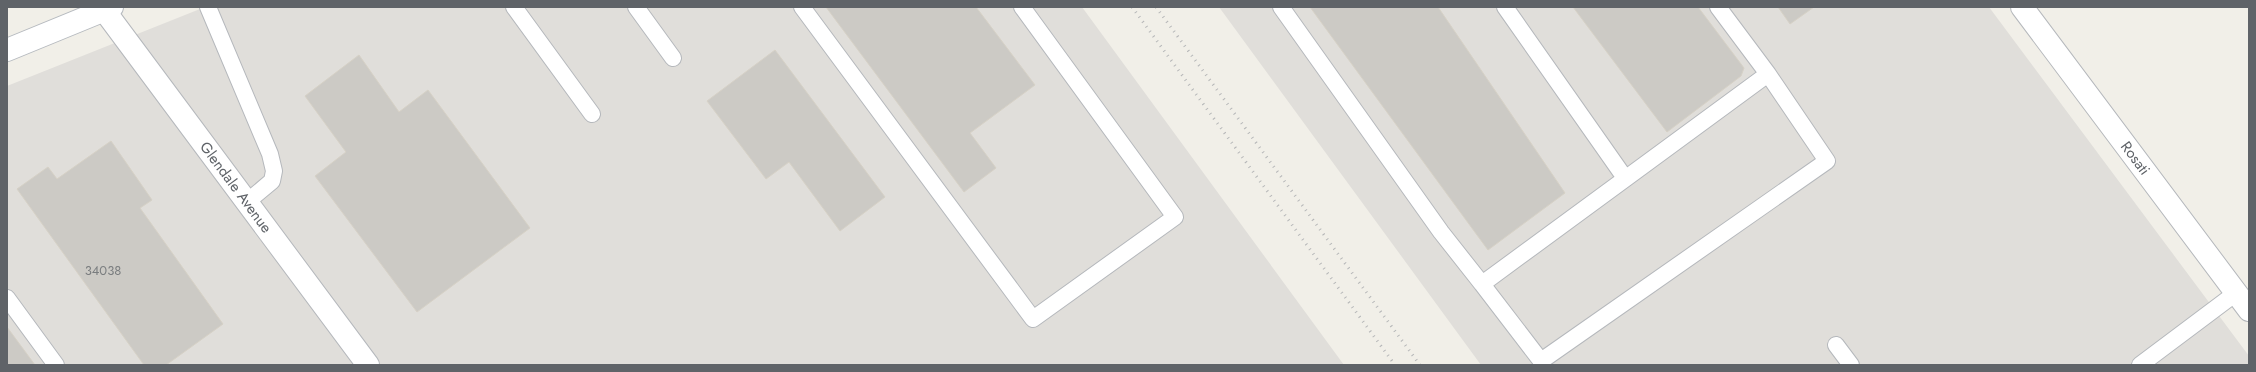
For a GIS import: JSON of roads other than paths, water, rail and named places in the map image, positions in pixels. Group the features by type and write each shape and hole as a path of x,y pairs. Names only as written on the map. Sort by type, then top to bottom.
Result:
{"street":[{"name":"Rosati","path":"2022,7 2249,310"},
{"name":"Glendale Avenue","path":"108,8 247,202 368,365"},
{"path":"7,50 108,8"}],"lane":[{"path":"208,7 270,154 274,171 272,181 247,202"},
{"path":"514,7 592,114"},
{"path":"636,7 673,58"},
{"path":"802,7 1034,319 1175,216 1022,7"},
{"path":"1281,7 1441,232 1541,361 1827,161 1768,74 1718,7"},
{"path":"1505,7 1625,178"},
{"path":"1482,284 1768,74"},
{"path":"2140,365 2236,293"},
{"path":"7,298 56,365"},
{"path":"1836,345 1851,365"}],"railway":[{"path":"1132,7 1395,365"},
{"path":"1156,7 1420,365"}]}
